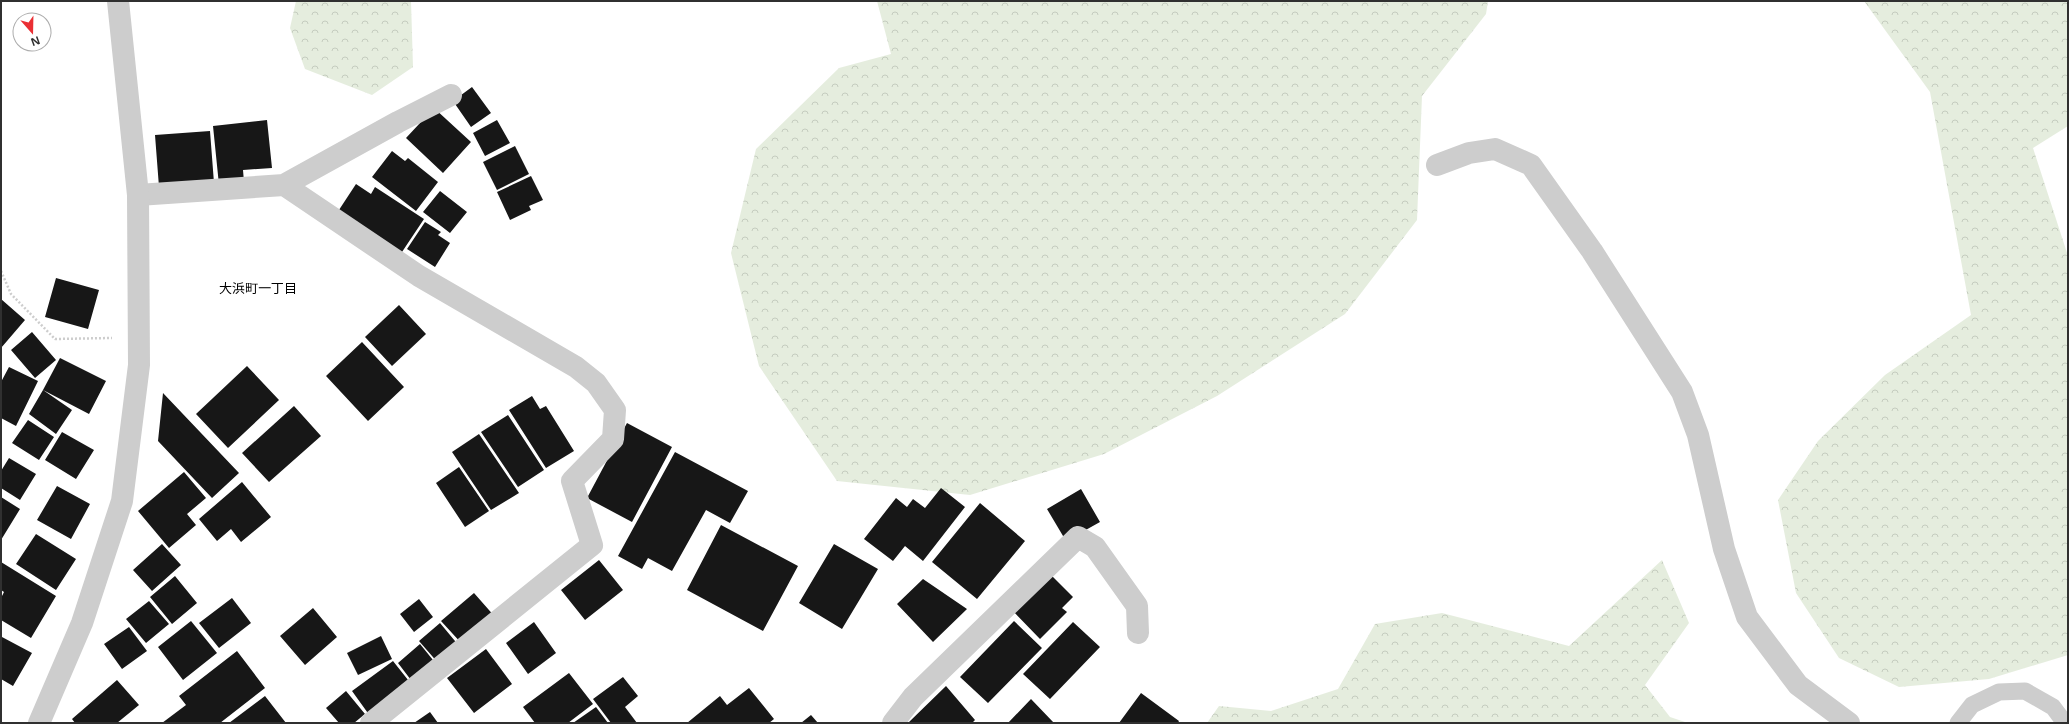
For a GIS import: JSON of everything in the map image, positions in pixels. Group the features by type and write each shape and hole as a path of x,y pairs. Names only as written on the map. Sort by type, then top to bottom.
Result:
{"street":[{"path":"40,723 82,623 122,501 139,365 138,196 118,1"},
{"path":"138,196 284,185 398,122 451,95"},
{"path":"1437,165 1469,153 1496,149 1531,165 1592,251 1682,392 1698,435 1724,549 1747,617 1798,685 1849,723"},
{"path":"284,185 419,276 576,366 596,384 615,410 613,439 572,481 592,545 371,723"},
{"path":"893,723 913,697 1078,537 1095,547 1137,606 1138,633"}],"lane":[{"path":"1958,723 1972,705 1999,692 2025,691 2053,707 2065,723"}],"path":[{"path":"1,271 11,294 55,339 138,337"}],"green space":[{"path":"296,1 411,1 413,67 372,95 305,69 290,28"},
{"path":"877,1 1488,1 1486,14 1422,96 1417,220 1345,314 1217,396 1104,454 970,495 837,481 759,366 731,253 756,149 839,68 891,54"},
{"path":"1864,1 2068,1 2068,126 2033,148 2068,256 2068,655 1989,679 1899,687 1839,658 1796,593 1778,500 1818,441 1885,375 1971,315 1930,92"},
{"path":"1662,560 1689,623 1645,685 1670,717 1688,723 1207,723 1219,706 1271,711 1338,689 1375,624 1442,613 1569,646"}],"building":[{"path":"472,87 491,113 471,127 453,101"},
{"path":"434,108 471,142 443,173 406,138"},
{"path":"267,120 272,168 243,170 244,182 219,185 213,126"},
{"path":"497,120 510,143 485,156 473,133"},
{"path":"210,131 214,183 159,187 155,135"},
{"path":"515,146 529,174 497,190 483,162"},
{"path":"392,151 405,161 408,158 438,182 416,211 372,177"},
{"path":"531,176 543,200 529,206 531,210 510,220 497,192"},
{"path":"356,184 371,194 375,187 424,219 398,258 335,216"},
{"path":"440,191 467,212 450,233 423,212"},
{"path":"425,222 441,232 438,235 450,243 435,267 407,249"},
{"path":"56,278 99,290 88,329 45,317"},
{"path":"1,299 25,320 1,348"},
{"path":"399,305 426,334 392,366 365,337"},
{"path":"32,332 56,360 35,378 11,350"},
{"path":"362,342 404,387 368,421 326,376"},
{"path":"60,358 106,381 89,414 43,390"},
{"path":"247,366 279,400 228,448 196,414"},
{"path":"9,367 38,381 16,426 1,418 1,382"},
{"path":"43,390 72,410 56,434 29,414"},
{"path":"163,393 239,473 212,498 158,441"},
{"path":"532,396 540,409 546,406 574,451 546,468 509,410"},
{"path":"294,406 321,436 269,482 242,453"},
{"path":"508,415 544,470 518,487 481,432"},
{"path":"28,420 54,437 39,460 12,443"},
{"path":"627,423 672,447 632,522 587,498"},
{"path":"62,432 94,450 76,479 45,460"},
{"path":"479,434 519,493 491,510 452,452"},
{"path":"675,452 748,491 730,523 706,510 672,571 648,558 642,569 618,556"},
{"path":"9,458 36,474 20,500 1,488 1,471"},
{"path":"459,467 489,511 465,527 436,483"},
{"path":"184,472 206,498 187,514 196,525 169,548 138,511"},
{"path":"242,482 271,517 241,542 231,529 217,541 199,519"},
{"path":"57,486 90,504 71,539 37,520"},
{"path":"941,488 965,507 923,561 905,546 893,561 864,539 896,498 907,507 913,499 925,508"},
{"path":"1081,489 1100,522 1066,541 1047,509"},
{"path":"1,497 20,509 1,540"},
{"path":"980,503 1025,541 977,599 932,562"},
{"path":"721,525 798,566 763,631 687,590"},
{"path":"36,534 76,559 56,590 16,564"},
{"path":"162,544 181,565 152,591 133,570"},
{"path":"834,544 878,569 842,629 799,603"},
{"path":"599,560 623,590 585,620 561,590"},
{"path":"1,562 56,596 31,638 1,620 1,598 4,592 1,590"},
{"path":"1048,572 1073,597 1062,608 1067,612 1040,639 1010,608"},
{"path":"175,576 197,603 172,624 150,597"},
{"path":"923,579 967,609 933,642 897,604"},
{"path":"474,593 496,618 463,645 441,621"},
{"path":"232,598 251,623 219,648 199,623"},
{"path":"419,599 433,617 414,632 400,614"},
{"path":"149,601 169,624 146,643 126,619"},
{"path":"313,608 337,637 305,665 280,636"},
{"path":"191,621 217,653 183,680 158,647"},
{"path":"1014,621 1042,648 988,703 960,677"},
{"path":"534,622 556,653 528,674 506,643"},
{"path":"1073,622 1100,647 1050,699 1023,674"},
{"path":"440,623 460,647 439,664 419,641"},
{"path":"129,627 147,651 122,669 104,644"},
{"path":"381,636 392,659 358,675 347,653"},
{"path":"2,637 32,653 13,686 1,679"},
{"path":"420,644 437,665 414,684 398,663"},
{"path":"486,649 512,684 474,713 447,678"},
{"path":"237,651 265,688 220,723 162,723 186,705 179,696"},
{"path":"393,661 412,685 370,716 352,691"},
{"path":"569,673 593,704 568,723 535,723 523,707"},
{"path":"623,677 638,696 625,707 637,723 611,723 593,699"},
{"path":"117,680 139,705 117,723 75,723 72,719"},
{"path":"946,686 975,720 972,723 908,723"},
{"path":"749,688 774,719 769,723 687,723 720,696 727,705"},
{"path":"346,691 365,714 354,723 339,723 326,708"},
{"path":"1141,693 1179,721 1178,723 1119,723"},
{"path":"265,696 286,723 229,723"},
{"path":"1031,699 1054,723 1008,723"},
{"path":"596,707 608,723 573,723"},
{"path":"430,712 438,723 414,723"},
{"path":"811,715 818,723 801,723"}],"district":[{"name":"大浜町一丁目","path":"258,288"}]}
